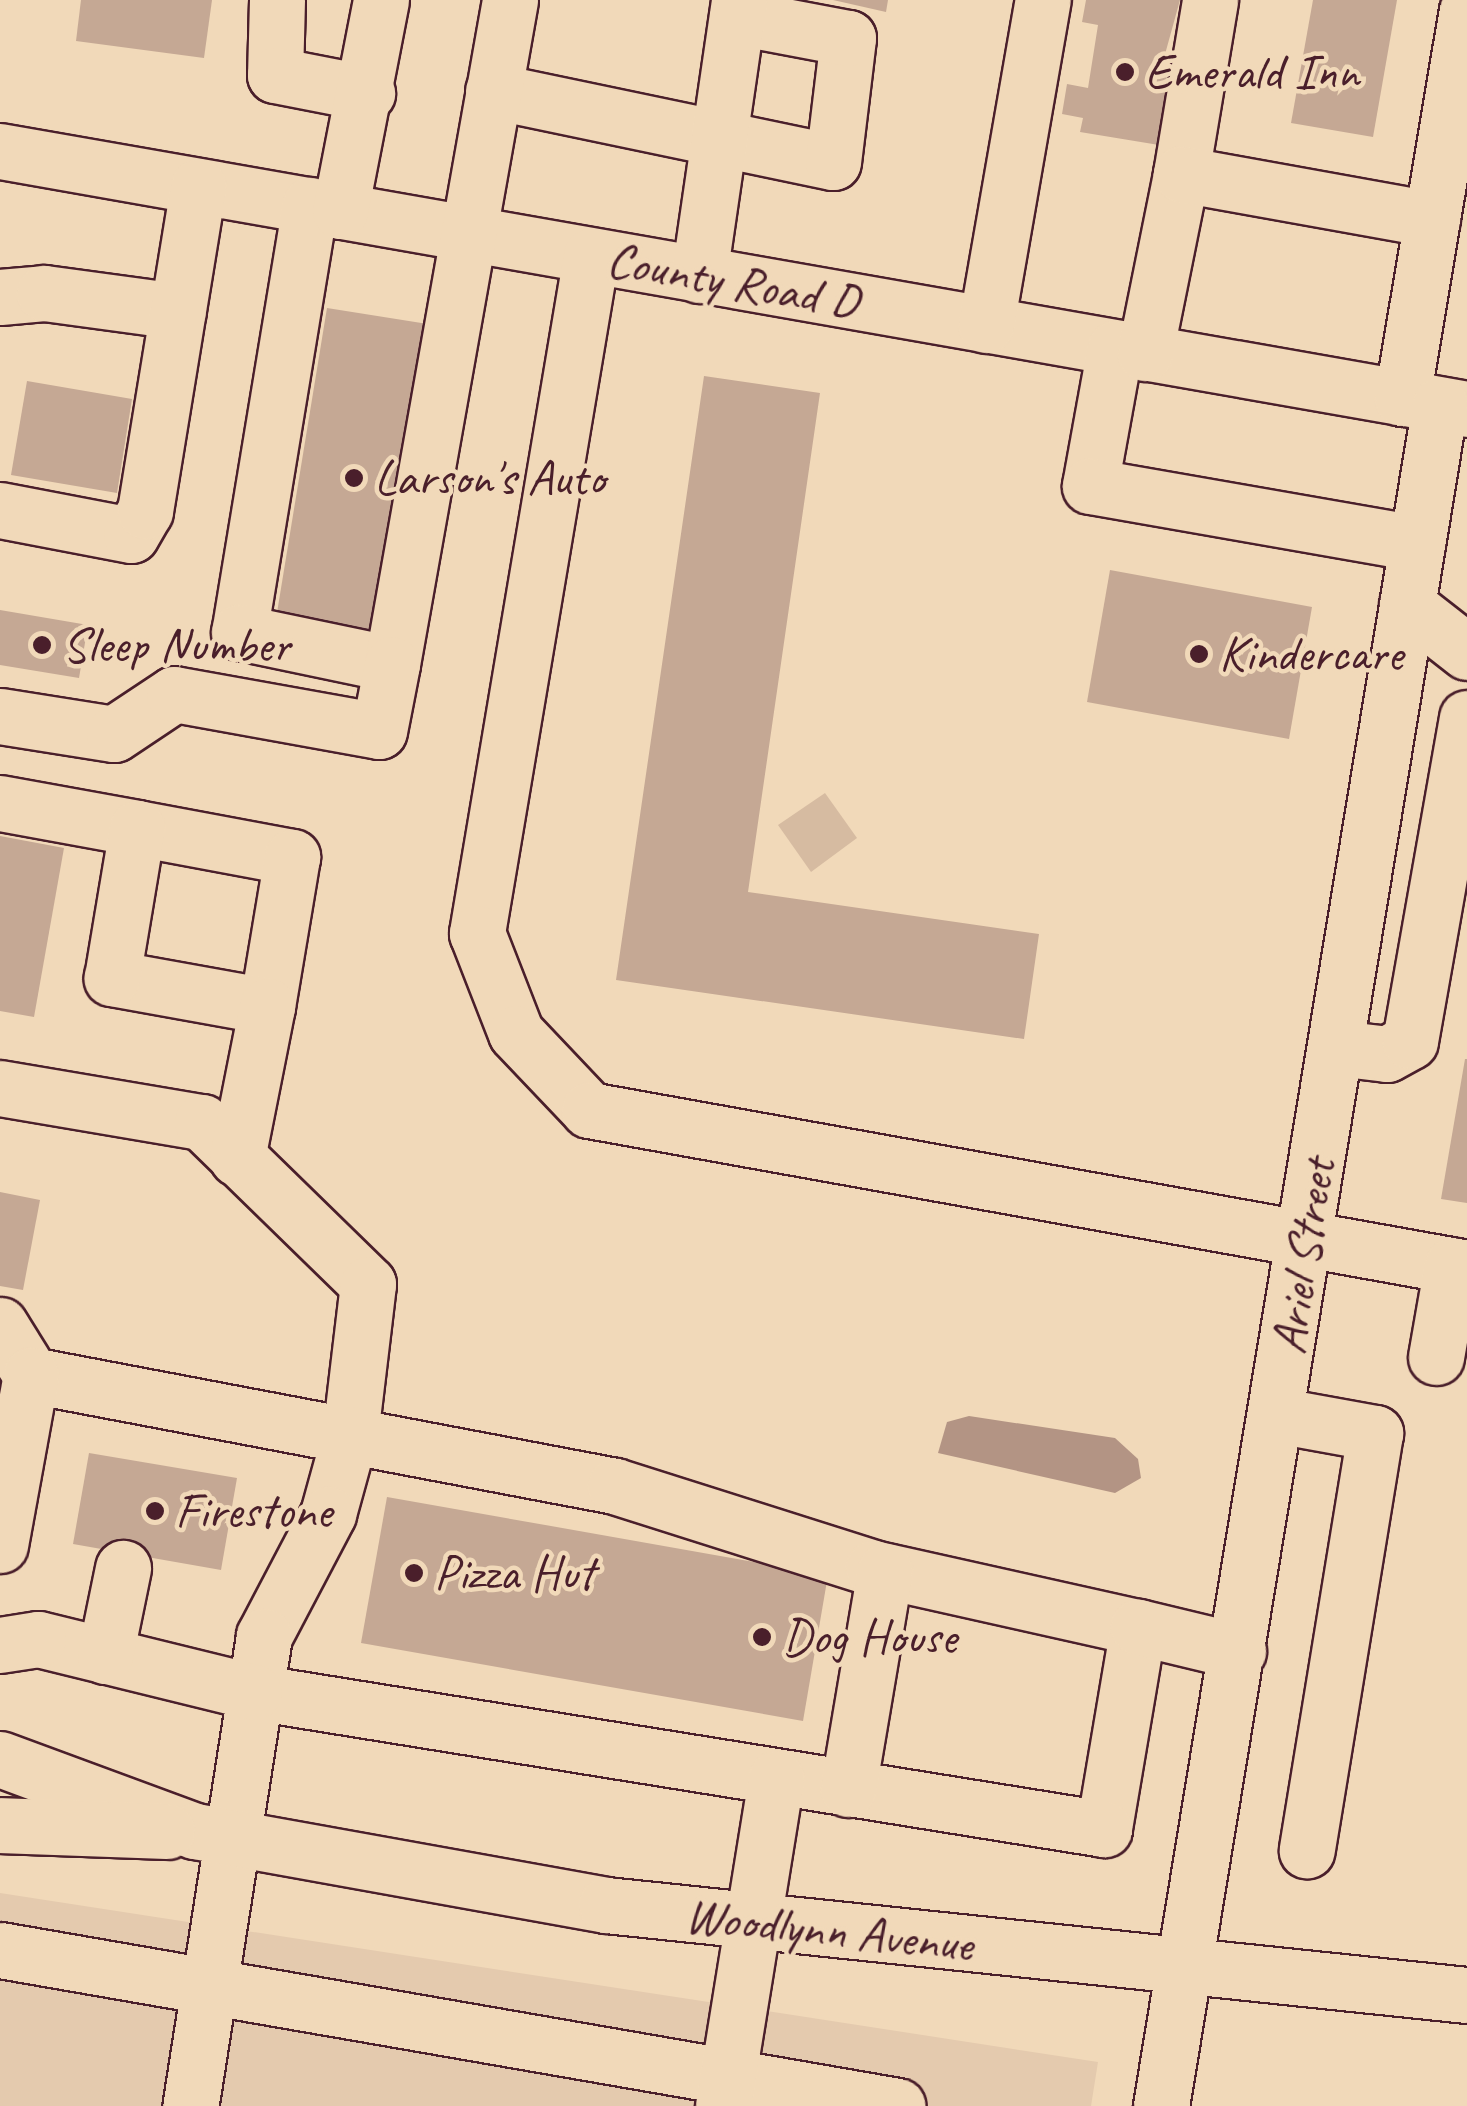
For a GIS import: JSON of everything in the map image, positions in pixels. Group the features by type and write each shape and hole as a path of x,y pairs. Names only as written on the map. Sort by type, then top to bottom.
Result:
{"street":[{"path":"277,0 275,76 367,94"},
{"path":"226,706 278,401 325,208 367,94 381,0"},
{"path":"0,716 102,735 126,730 164,696 379,731 510,0"},
{"path":"986,325 1043,0"},
{"path":"1210,0 1180,174 1090,486 1418,543"},
{"path":"493,91 718,132 833,162 848,38 738,8 718,132 698,274"},
{"name":"Ariel Street","path":"1162,2106 1418,543 1436,404 1432,219 1467,11"},
{"name":"County Road D","path":"0,151 1436,404"},
{"path":"1180,174 1432,219"},
{"path":"0,510 131,535 144,511 198,186"},
{"path":"591,256 477,933 516,1033 589,1110 1460,1267 1436,1357"},
{"path":"0,298 44,293 178,311"},
{"path":"1407,605 1467,652"},
{"path":"240,632 392,664"},
{"path":"1337,1048 1387,1054 1410,1041 1467,718"},
{"path":"0,803 292,857 237,1158"},
{"path":"137,828 112,978 267,1006"},
{"path":"0,1088 202,1122 368,1284 350,1434 328,1514 264,1636 254,1692 214,1835 209,1987 190,2106"},
{"path":"0,1324 31,1375 0,1546"},
{"path":"31,1375 616,1486 885,1570 1238,1651"},
{"path":"1276,1415 1376,1432 1307,1850"},
{"path":"105,1656 123,1568"},
{"path":"848,1788 885,1570"},
{"path":"0,1645 38,1639 254,1692 1104,1828 1138,1627"},
{"name":"Woodlynn Avenue","path":"0,1760 214,1835"},
{"path":"725,2091 776,1778"},
{"name":"Woodlynn Avenue","path":"0,1826 214,1835 750,1924 1467,1994"},
{"path":"0,1950 209,1987 725,2091 898,2106"}],"shaded area":[{"path":"825,793 857,838 811,872 778,825"},
{"path":"969,1416 1115,1438 1138,1459 1141,1478 1115,1493 938,1453 947,1422"},
{"path":"0,1893 1098,2062 1091,2106 0,2106"}],"building":[{"path":"81,0 212,0 204,58 76,41"},
{"path":"833,0 888,0 886,12"},
{"name":"Emerald Inn","path":"1086,0 1180,0 1159,76 1171,78 1159,145 1080,132 1083,118 1062,114 1067,84 1088,88 1098,25 1082,22"},
{"path":"1313,0 1397,0 1373,137 1291,123"},
{"name":"Larson's Auto","path":"327,308 434,325 381,649 274,631"},
{"path":"704,376 820,393 748,892 1039,934 1024,1039 616,980"},
{"path":"27,381 132,399 117,493 11,475"},
{"name":"Kindercare","path":"1110,570 1312,607 1289,739 1087,702"},
{"name":"Sleep Number","path":"0,610 88,625 79,678 0,665"},
{"path":"0,836 64,848 34,1017 0,1011"},
{"path":"1467,1059 1467,1203 1441,1199"},
{"path":"0,1192 40,1200 23,1290 0,1286"},
{"name":"Firestone","path":"89,1453 237,1478 221,1570 73,1544"},
{"path":"387,1497 828,1575 803,1721 361,1643"}],"place":[{"name":"Emerald Inn","path":"1125,72"},
{"name":"Larson's Auto","path":"354,478"},
{"name":"Sleep Number","path":"42,645"},
{"name":"Kindercare","path":"1199,654"},
{"name":"Firestone","path":"155,1511"},
{"name":"Pizza Hut","path":"414,1573"},
{"name":"Dog House","path":"762,1637"}]}
